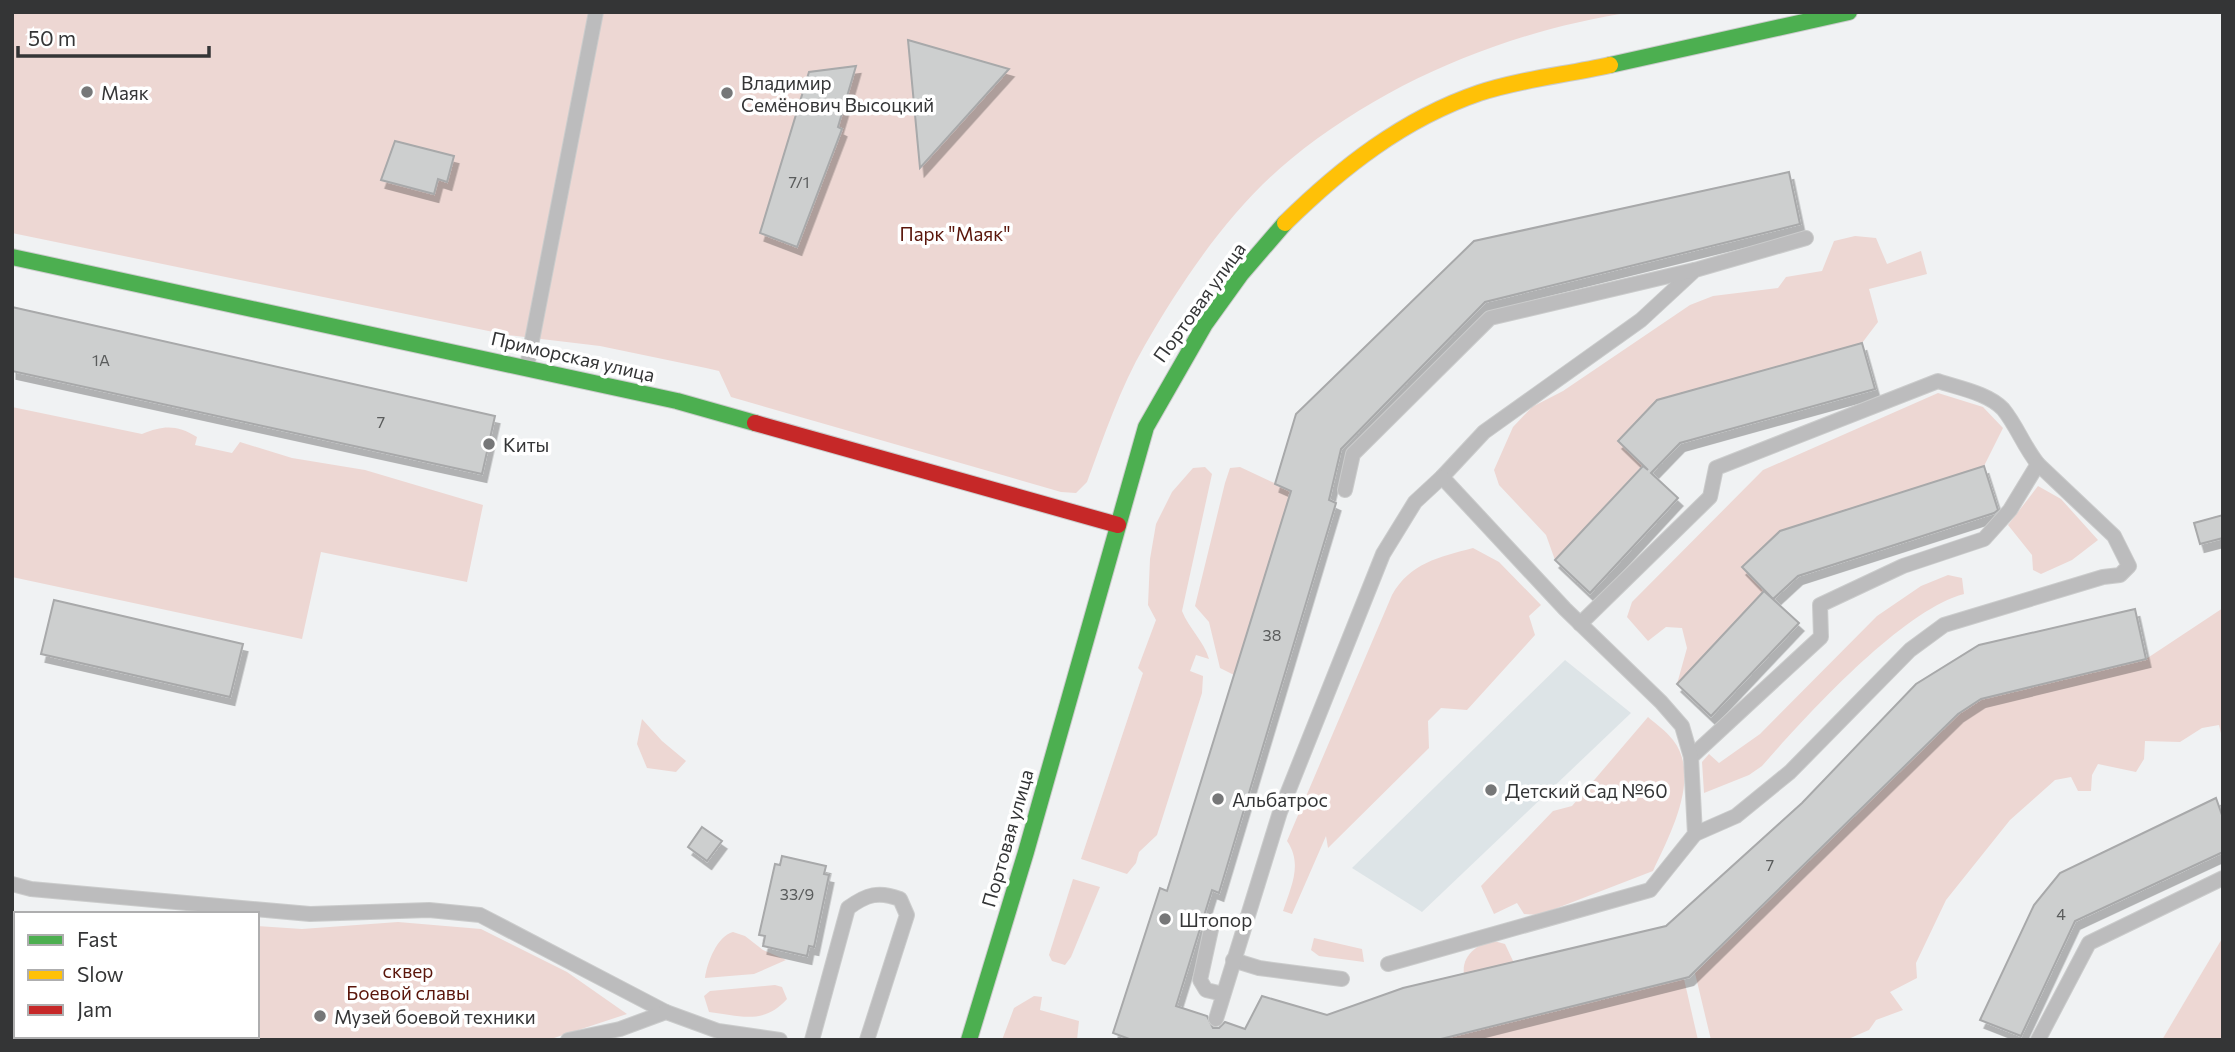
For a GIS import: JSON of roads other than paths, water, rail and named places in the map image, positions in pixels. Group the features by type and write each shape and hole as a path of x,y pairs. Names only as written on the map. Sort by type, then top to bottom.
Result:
{"street":[{"name":"Портовая улица","path":"969,1040 1026,852 1146,427 1174,371 1208,321 1284,222 1356,158 1416,120 1476,95 1532,79 1849,12"},
{"name":"Приморская улица","path":"12,257 527,367 752,420 1118,525"}],"lane":[{"path":"527,367 596,12"},
{"path":"1345,490 1353,454 1490,318 1695,270 1806,238"},
{"path":"1216,1019 1280,812 1383,554 1415,502 1484,432 1641,320 1695,270"},
{"path":"1388,964 1650,890 1695,834 1736,816 1790,772 1910,650 1944,625 2103,577 2120,575 2129,566 2114,536 2038,464 2023,446 2002,408 1990,399 1938,381 1716,468 1710,497 1580,624"},
{"path":"1691,757 1821,637 1820,605 1903,566 1984,539 2010,510 2038,464"},
{"path":"1442,477 1580,624 1661,702 1682,726 1691,757 1695,834"},
{"path":"2038,1040 2089,943 2223,878"},
{"path":"12,884 31,889 310,915 429,910 480,915 666,1012 718,1031 780,1040"},
{"path":"812,1040 848,908 862,898 885,894 900,900 907,915 867,1040"},
{"path":"137,898 141,912"},
{"path":"1212,925 1200,980 1206,990 1223,994"},
{"path":"1233,960 1259,968 1342,979"},
{"path":"568,1040 620,1028 666,1012"}],"place":[{"name":"Маяк","path":"87,92"},
{"name":"Владимир Семёнович Высоцкий","path":"727,93"},
{"name":"Киты","path":"489,444"},
{"name":"Детский Сад №60","path":"1491,790"},
{"name":"Альбатрос","path":"1218,799"},
{"name":"Штопор","path":"1165,919"},
{"name":"Музей боевой техники","path":"320,1016"}],"park label":[{"name":"Парк \"Маяк\"","path":"955,233"},
{"name":"сквер Боевой славы","path":"408,981"}]}
